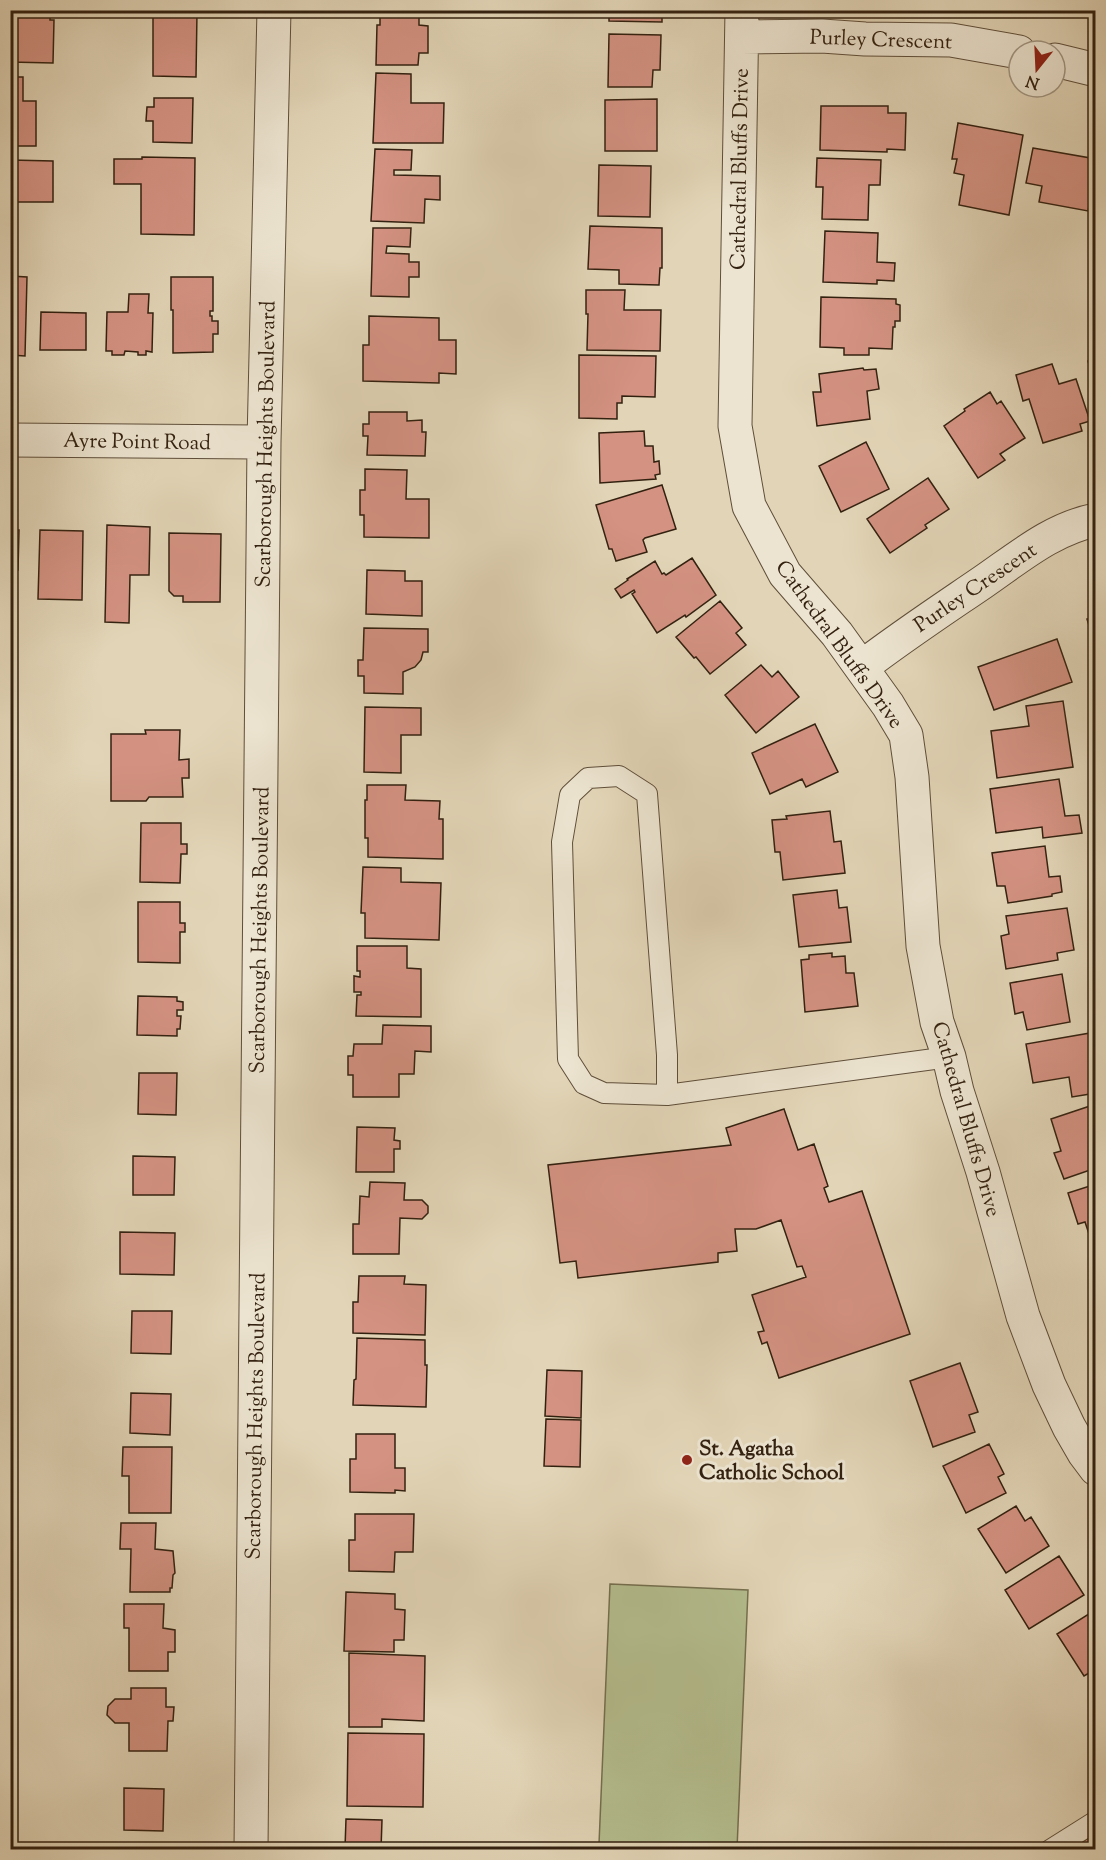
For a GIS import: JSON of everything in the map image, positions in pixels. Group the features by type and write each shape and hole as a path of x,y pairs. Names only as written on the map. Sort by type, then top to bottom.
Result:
{"street":[{"name":"Scarborough Heights Boulevard","path":"250,1850 264,442 274,10"},
{"name":"Purley Crescent","path":"742,24 822,36 951,40 1007,50"},
{"name":"Cathedral Bluffs Drive","path":"742,24 735,426 749,506 785,574 862,667 906,735 912,777 923,946 937,1022 983,1172 1023,1316 1049,1385 1069,1427 1095,1468"},
{"path":"1067,63 1095,70"},
{"name":"Ayre Point Road","path":"10,440 264,442"},
{"name":"Purley Crescent","path":"862,667 905,634 1048,537 1095,520"}],"lane":[{"path":"667,1095 668,1055 647,794 619,776 588,778 570,795 562,842 568,1059 584,1084 604,1093 667,1095 949,1057"},
{"path":"1050,1850 1095,1821"}],"green space":[{"path":"610,1584 748,1590 737,1849 599,1844"}],"building":[{"path":"10,10 50,10 50,20 54,20 53,63 10,62"},
{"path":"380,10 419,10 419,25 428,26 428,53 419,53 418,65 376,65 377,25 380,25"},
{"path":"609,10 662,10 662,22 609,21"},
{"path":"153,12 197,12 196,77 153,76"},
{"path":"609,34 661,35 660,70 653,70 652,87 608,87"},
{"path":"376,73 411,74 411,103 444,103 443,143 373,143"},
{"path":"10,77 23,77 23,101 36,101 36,146 10,146"},
{"path":"154,98 193,98 192,143 153,142 153,121 146,121 147,107 154,107"},
{"path":"657,99 657,151 605,151 605,100"},
{"path":"821,106 888,106 888,113 906,113 905,150 887,149 887,152 820,150"},
{"path":"958,123 1023,135 1009,215 959,205 964,175 954,173 957,159 952,159"},
{"path":"1033,148 1096,159 1088,211 1039,202 1042,186 1026,183"},
{"path":"375,149 412,150 411,170 394,170 394,175 440,176 440,200 425,199 424,223 371,221"},
{"path":"142,157 195,158 194,235 141,234 141,184 114,184 114,159 142,159"},
{"path":"817,158 881,160 880,185 869,185 868,220 822,219 823,187 816,187"},
{"path":"10,160 53,161 53,202 10,202"},
{"path":"599,165 651,166 650,217 598,216"},
{"path":"590,226 662,228 662,268 660,268 659,285 619,284 619,270 588,269"},
{"path":"373,228 411,228 410,247 387,246 386,253 409,254 409,262 419,262 419,277 409,277 409,297 371,296"},
{"path":"825,231 878,233 877,262 895,263 894,281 877,280 877,284 823,282"},
{"path":"10,276 27,277 25,356 10,355"},
{"path":"171,277 213,277 213,311 210,311 210,316 212,316 212,321 218,321 218,334 213,334 213,352 173,353"},
{"path":"586,290 625,290 624,310 661,310 660,351 587,350"},
{"path":"129,294 149,294 148,313 153,313 152,352 146,351 146,355 138,355 138,352 125,351 124,355 112,355 112,351 106,351 107,312 128,312"},
{"path":"821,297 896,299 896,304 900,305 900,321 895,321 895,327 893,327 892,349 869,348 869,355 844,355 844,348 820,347"},
{"path":"41,312 86,313 86,350 40,350"},
{"path":"369,316 439,318 439,340 456,340 456,374 439,373 439,383 363,381 363,345 369,345"},
{"path":"579,355 656,356 655,397 622,396 622,403 617,403 617,419 579,418"},
{"path":"1096,359 1096,391 1088,361"},
{"path":"1052,364 1059,384 1076,379 1090,421 1080,424 1082,431 1043,443 1029,399 1023,401 1016,375"},
{"path":"863,368 864,370 876,369 879,389 867,391 870,419 817,426 813,392 821,392 819,374"},
{"path":"990,392 997,404 1001,401 1025,438 1000,454 1005,460 978,478 944,426"},
{"path":"369,412 407,412 407,421 422,420 422,432 426,432 425,456 367,455 368,436 363,436 363,424 369,424"},
{"path":"644,431 645,446 653,446 654,462 659,461 660,474 655,475 656,479 600,483 599,433"},
{"path":"866,442 889,489 841,512 819,466"},
{"path":"365,469 407,470 406,499 429,499 429,538 364,537 364,515 360,515 360,490 365,490"},
{"path":"928,478 949,509 925,525 927,528 890,553 867,519"},
{"path":"662,485 676,529 645,538 643,540 647,552 616,561 612,549 609,549 596,505"},
{"path":"107,525 150,527 149,575 130,575 129,623 105,622"},
{"path":"10,530 19,530 18,570 10,570"},
{"path":"40,530 83,531 82,600 38,599"},
{"path":"169,533 221,534 220,602 183,602 183,596 174,596 169,591"},
{"path":"692,558 716,595 686,617 685,615 657,633 632,594 634,590 621,598 615,589 655,561 662,574 666,575"},
{"path":"367,570 405,571 405,581 422,581 422,616 366,614"},
{"path":"720,601 742,628 736,633 746,645 710,674 676,637"},
{"path":"1096,617 1096,648 1087,619"},
{"path":"364,628 428,629 428,652 423,652 421,660 415,667 403,672 403,694 364,693 364,676 358,676 358,660 363,660"},
{"path":"1057,639 1072,682 994,710 978,667"},
{"path":"761,665 772,677 778,671 799,697 756,733 725,695"},
{"path":"1063,701 1073,767 997,778 991,731 1029,726 1026,706"},
{"path":"365,707 421,708 421,735 401,735 401,773 364,772"},
{"path":"815,724 838,772 806,787 802,779 770,794 752,753"},
{"path":"145,730 180,730 179,760 189,759 189,778 182,778 183,797 149,797 146,801 111,801 111,734 146,734"},
{"path":"1059,779 1065,816 1079,815 1082,833 1043,838 1042,827 996,833 990,789"},
{"path":"367,785 406,785 405,800 440,801 439,819 443,819 443,859 368,857 368,838 365,838"},
{"path":"830,811 834,842 841,841 845,873 783,880 780,852 775,852 772,820 787,819 786,816"},
{"path":"141,823 181,823 181,844 187,844 187,854 181,854 180,883 140,882"},
{"path":"1045,846 1049,877 1060,876 1062,892 1052,894 1052,896 1008,903 1005,886 997,886 992,853"},
{"path":"363,867 401,868 401,882 441,883 439,940 365,938 365,913 361,913"},
{"path":"837,890 839,908 847,907 851,942 799,947 793,895"},
{"path":"138,902 180,902 180,923 185,923 185,932 180,932 180,963 138,962"},
{"path":"1067,908 1074,950 1057,953 1058,960 1006,969 1001,936 1009,934 1006,916"},
{"path":"357,946 407,946 407,968 421,969 421,1017 356,1016 357,995 361,995 361,992 354,992 354,976 360,977 360,971 357,971"},
{"path":"832,953 832,957 845,956 846,973 854,973 858,1006 805,1012 801,960 809,959 809,955"},
{"path":"1062,974 1070,1022 1027,1030 1023,1012 1015,1014 1010,983"},
{"path":"138,996 177,997 177,1001 183,1002 183,1010 177,1010 177,1016 181,1016 177,1036 137,1035"},
{"path":"383,1025 431,1026 431,1052 415,1051 414,1074 399,1074 399,1097 353,1097 353,1075 348,1075 348,1056 353,1056 354,1044 382,1044"},
{"path":"1096,1032 1096,1093 1072,1097 1069,1077 1033,1083 1026,1044"},
{"path":"139,1073 177,1073 176,1115 138,1114"},
{"path":"1093,1105 1096,1111 1096,1168 1064,1179 1054,1153 1061,1151 1051,1119"},
{"path":"784,1109 798,1150 814,1144 828,1186 824,1188 829,1202 862,1191 910,1334 779,1378 767,1342 762,1344 758,1332 764,1331 752,1295 806,1277 802,1266 797,1267 781,1220 756,1229 735,1229 737,1251 718,1253 718,1262 578,1278 576,1261 560,1263 548,1165 731,1145 726,1128"},
{"path":"357,1127 395,1128 394,1140 400,1141 400,1149 394,1149 394,1172 356,1172"},
{"path":"133,1156 175,1157 174,1195 133,1195"},
{"path":"370,1182 405,1183 404,1200 422,1200 428,1206 428,1213 422,1219 400,1218 399,1254 353,1254 353,1224 359,1224 360,1196 369,1197"},
{"path":"1096,1184 1095,1252 1085,1222 1078,1224 1068,1193"},
{"path":"120,1232 175,1233 174,1275 120,1274"},
{"path":"359,1276 405,1276 404,1284 426,1285 425,1335 353,1333 353,1302 358,1302"},
{"path":"132,1311 172,1311 171,1354 131,1353"},
{"path":"357,1338 425,1340 426,1407 353,1405"},
{"path":"960,1363 978,1412 969,1415 975,1432 933,1447 910,1381"},
{"path":"547,1370 582,1371 581,1418 545,1416"},
{"path":"131,1393 171,1394 170,1435 130,1433"},
{"path":"546,1419 581,1420 580,1467 544,1466"},
{"path":"356,1434 395,1434 395,1468 405,1468 405,1491 395,1490 395,1493 350,1492 350,1459 356,1459"},
{"path":"989,1444 1004,1474 998,1477 1006,1493 966,1513 943,1466"},
{"path":"123,1447 172,1447 171,1513 129,1513 129,1476 122,1476"},
{"path":"1016,1506 1025,1521 1031,1517 1049,1546 1006,1573 978,1529"},
{"path":"355,1514 414,1514 413,1552 395,1552 394,1572 349,1571 349,1540 355,1540"},
{"path":"121,1523 156,1523 155,1549 173,1551 175,1573 170,1592 130,1592 131,1549 120,1549"},
{"path":"1059,1556 1084,1595 1029,1629 1005,1590"},
{"path":"346,1592 395,1594 395,1609 405,1610 404,1640 394,1640 394,1652 344,1651"},
{"path":"124,1604 164,1604 163,1628 175,1630 175,1652 168,1652 168,1671 129,1671 129,1628 124,1628"},
{"path":"1095,1610 1096,1669 1084,1676 1057,1634"},
{"path":"349,1653 425,1656 424,1721 382,1719 382,1727 349,1727"},
{"path":"131,1688 166,1688 166,1707 174,1707 173,1721 168,1721 167,1751 129,1751 129,1723 115,1723 107,1715 108,1706 115,1699 131,1699"},
{"path":"348,1733 424,1734 423,1807 347,1806"},
{"path":"124,1788 164,1789 163,1831 124,1830"},
{"path":"346,1819 382,1820 381,1850 342,1850 345,1848"},
{"path":"1096,1833 1096,1850 1069,1850"}],"place":[{"name":"St. Agatha Catholic School","path":"687,1460"}]}
